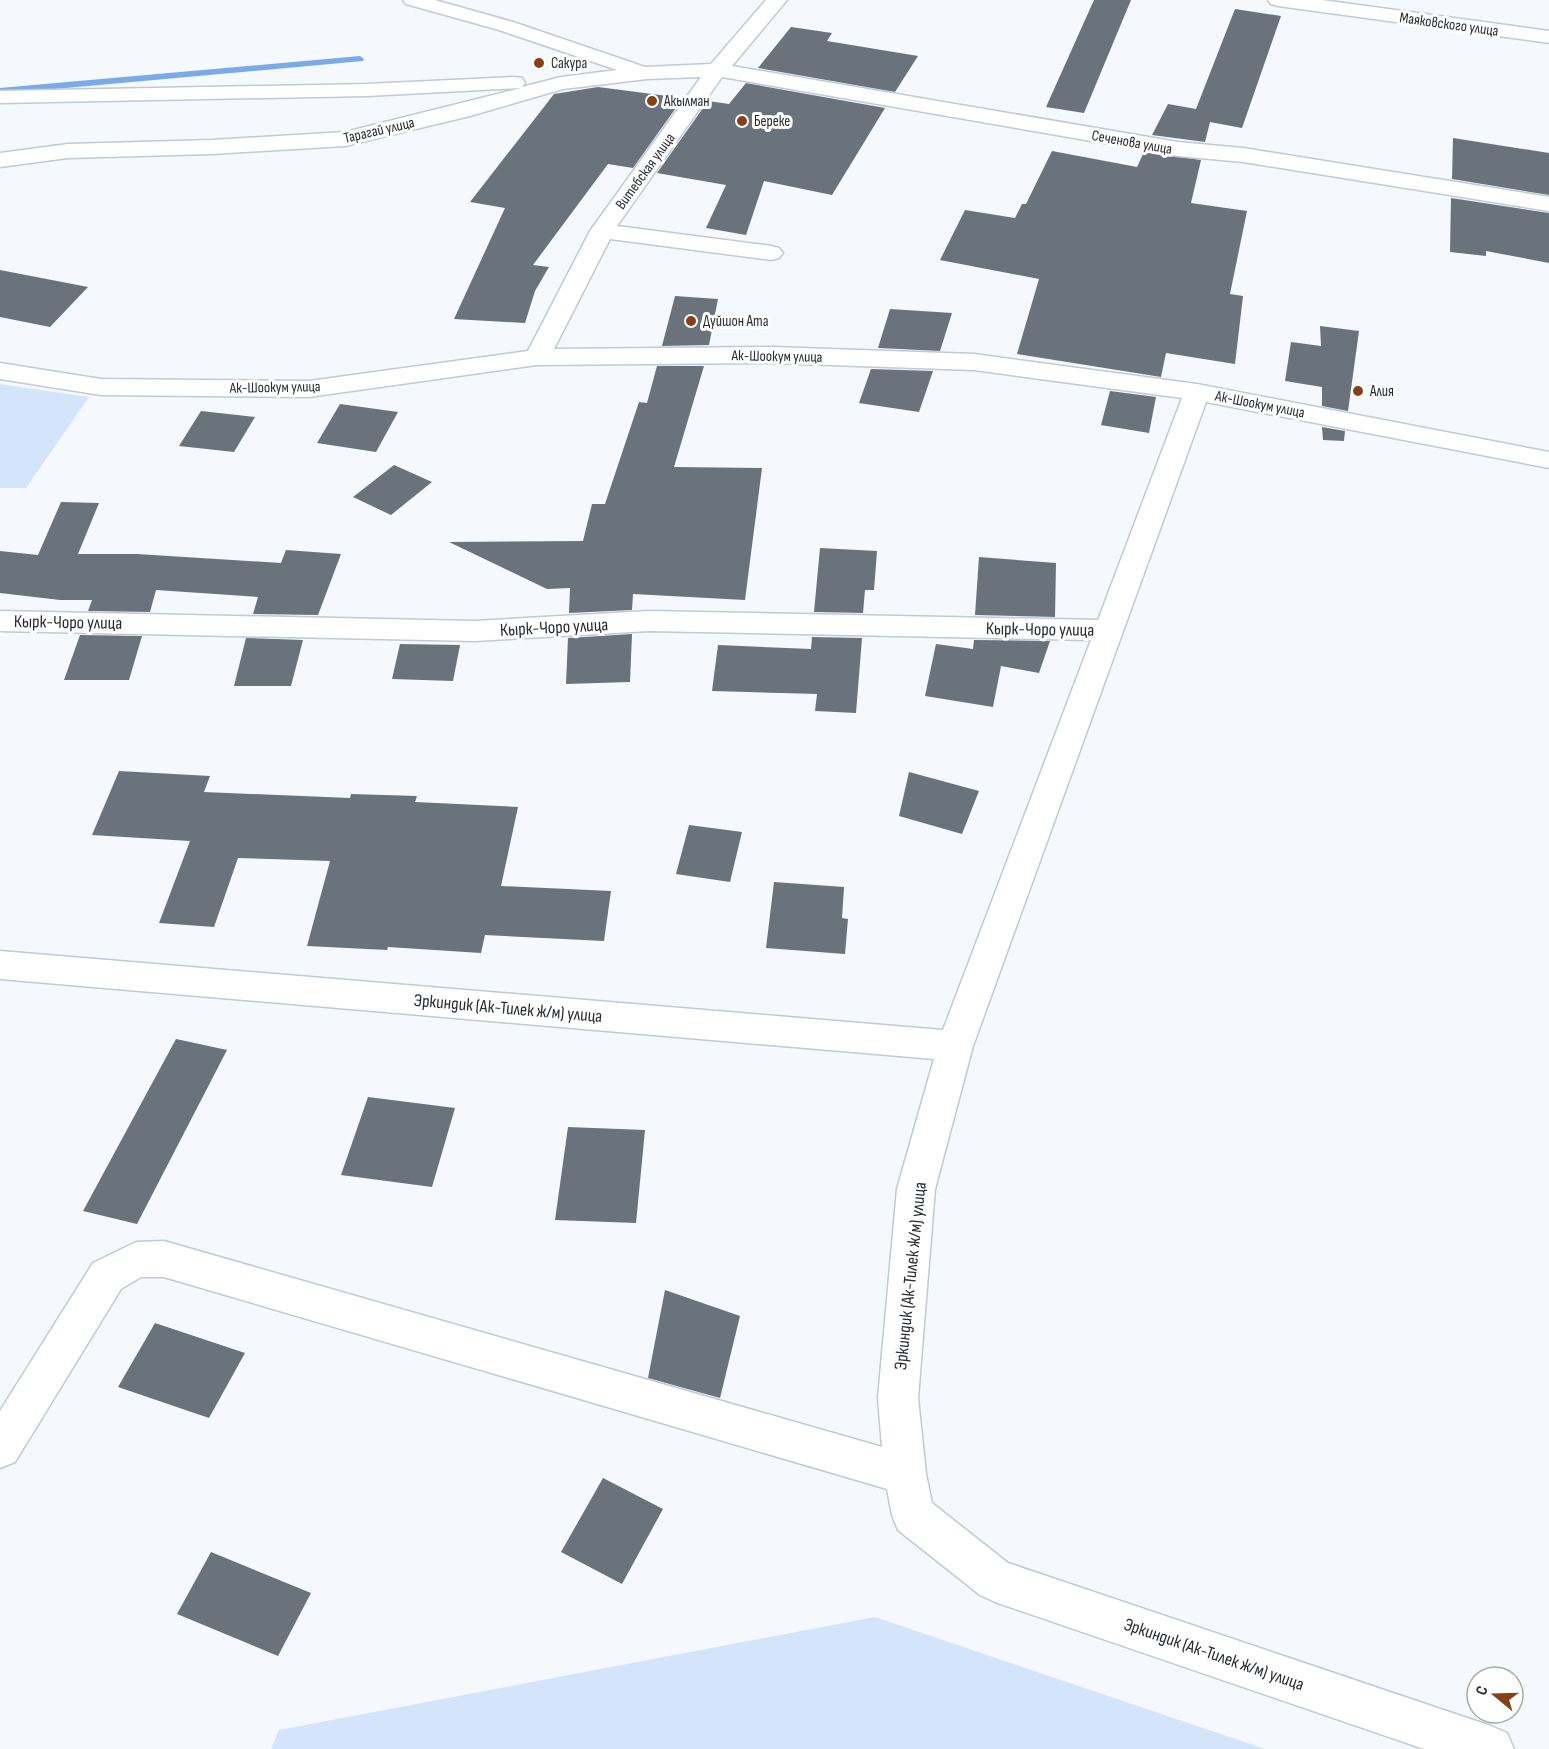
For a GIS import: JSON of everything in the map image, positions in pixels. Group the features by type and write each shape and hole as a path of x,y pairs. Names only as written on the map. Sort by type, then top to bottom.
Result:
{"street":[{"path":"413,0 506,27 647,73"},
{"name":"Витебская улица","path":"537,357 602,231 717,70 777,0"},
{"name":"Маяковского улица","path":"1278,0 1549,37"},
{"name":"Тарагай улица","path":"0,160 68,150 212,147 345,139 462,111 561,83 647,73 717,70"},
{"name":"Сеченова улица","path":"717,70 1178,149 1243,155 1549,204"},
{"path":"0,97 367,90 495,83 561,83"},
{"path":"602,231 771,253"},
{"name":"Ак-Шоокум улица","path":"0,371 101,387 309,389 537,357 773,355 974,362 1197,392 1549,460"},
{"path":"955,1046 1197,392"},
{"name":"Кырк-Чоро улица","path":"0,621 476,631 649,621 1108,630"},
{"name":"Эркиндик (Ак-Тилек ж/м) улица","path":"0,965 955,1046 916,1189 898,1398 905,1474 913,1515 995,1580 1491,1749"},
{"path":"0,1448 107,1276 136,1260 164,1259 905,1474"}],"shaded area":[{"path":"0,384 89,397 26,488 0,488"},
{"path":"875,1617 1265,1749 271,1749 279,1730"}],"building":[{"path":"1094,0 1131,0 1084,113 1046,107"},
{"path":"1235,9 1281,16 1242,128 1210,122 1205,142 1152,135 1168,104 1196,109"},
{"path":"791,27 832,33 827,41 918,56 895,92 758,68"},
{"path":"746,83 885,108 832,195 764,181 746,235 706,228 726,185 657,173 708,101 729,104"},
{"path":"598,87 683,98 633,168 608,164 533,265 549,267 535,291 525,323 454,319 505,208 470,202 554,94"},
{"path":"1453,138 1549,153 1549,195 1452,179"},
{"path":"1052,151 1137,167 1144,152 1201,160 1191,203 1247,211 1230,294 1243,296 1235,364 1166,353 1161,377 1017,354 1039,279 940,260 965,210 1015,218 1022,204 1026,204"},
{"path":"1451,198 1549,213 1549,263 1486,251 1486,256 1450,252"},
{"path":"0,270 88,287 50,327 0,317"},
{"name":"Дуйшон Ата","path":"675,296 718,299 709,345 662,346"},
{"path":"890,309 952,313 940,351 878,348"},
{"path":"1320,326 1359,331 1348,411 1322,406 1322,387 1285,381 1291,342 1321,346"},
{"path":"657,366 704,366 674,467 762,468 745,600 633,594 632,610 569,613 570,588 547,589 449,542 583,541 592,504 605,504 639,402 647,403"},
{"path":"871,369 933,371 919,412 859,403"},
{"path":"1110,391 1156,397 1149,433 1101,425"},
{"path":"340,404 398,412 376,452 317,443"},
{"path":"201,411 255,417 234,452 179,446"},
{"path":"1322,427 1345,431 1344,441 1323,440"},
{"path":"394,465 432,482 391,515 353,497"},
{"path":"61,502 99,503 78,554 137,554 281,563 286,550 341,554 318,615 253,614 258,597 156,590 150,612 88,611 92,600 60,600 0,593 0,551 38,555"},
{"path":"820,548 877,551 874,590 865,590 863,613 814,612"},
{"path":"979,557 1056,563 1055,617 975,615"},
{"path":"632,634 630,682 566,684 568,638"},
{"path":"80,635 142,636 129,680 64,680"},
{"path":"812,637 862,638 856,713 815,711 817,694 712,691 718,645 811,649"},
{"path":"246,638 303,640 291,686 234,686"},
{"path":"974,640 1050,641 1039,673 1001,666 993,707 925,696 936,644 973,649"},
{"path":"400,644 460,645 453,681 392,679"},
{"path":"119,771 210,776 204,792 350,798 351,794 417,796 415,802 518,807 501,886 611,891 604,941 485,935 481,953 388,947 387,950 307,946 330,861 238,858 214,927 159,923 190,841 92,835"},
{"path":"909,772 979,791 962,834 899,816"},
{"path":"689,825 742,832 730,882 676,874"},
{"path":"774,882 844,887 842,918 848,919 845,954 766,948"},
{"path":"176,1039 227,1050 137,1224 83,1211"},
{"path":"368,1097 455,1108 432,1187 341,1175"},
{"path":"568,1127 645,1130 636,1223 555,1220"},
{"path":"665,1290 740,1316 720,1398 648,1378"},
{"path":"155,1323 245,1353 209,1418 118,1387"},
{"path":"603,1478 663,1509 622,1584 561,1552"},
{"path":"211,1552 311,1593 278,1656 177,1614"}],"waterway":[{"path":"0,91 360,59"}],"place":[{"name":"Сакура","path":"539,63"},
{"name":"Акылман","path":"652,101"},
{"name":"Береке","path":"742,121"},
{"name":"Дуйшон Ата","path":"691,321"},
{"name":"Алия","path":"1358,391"}]}
